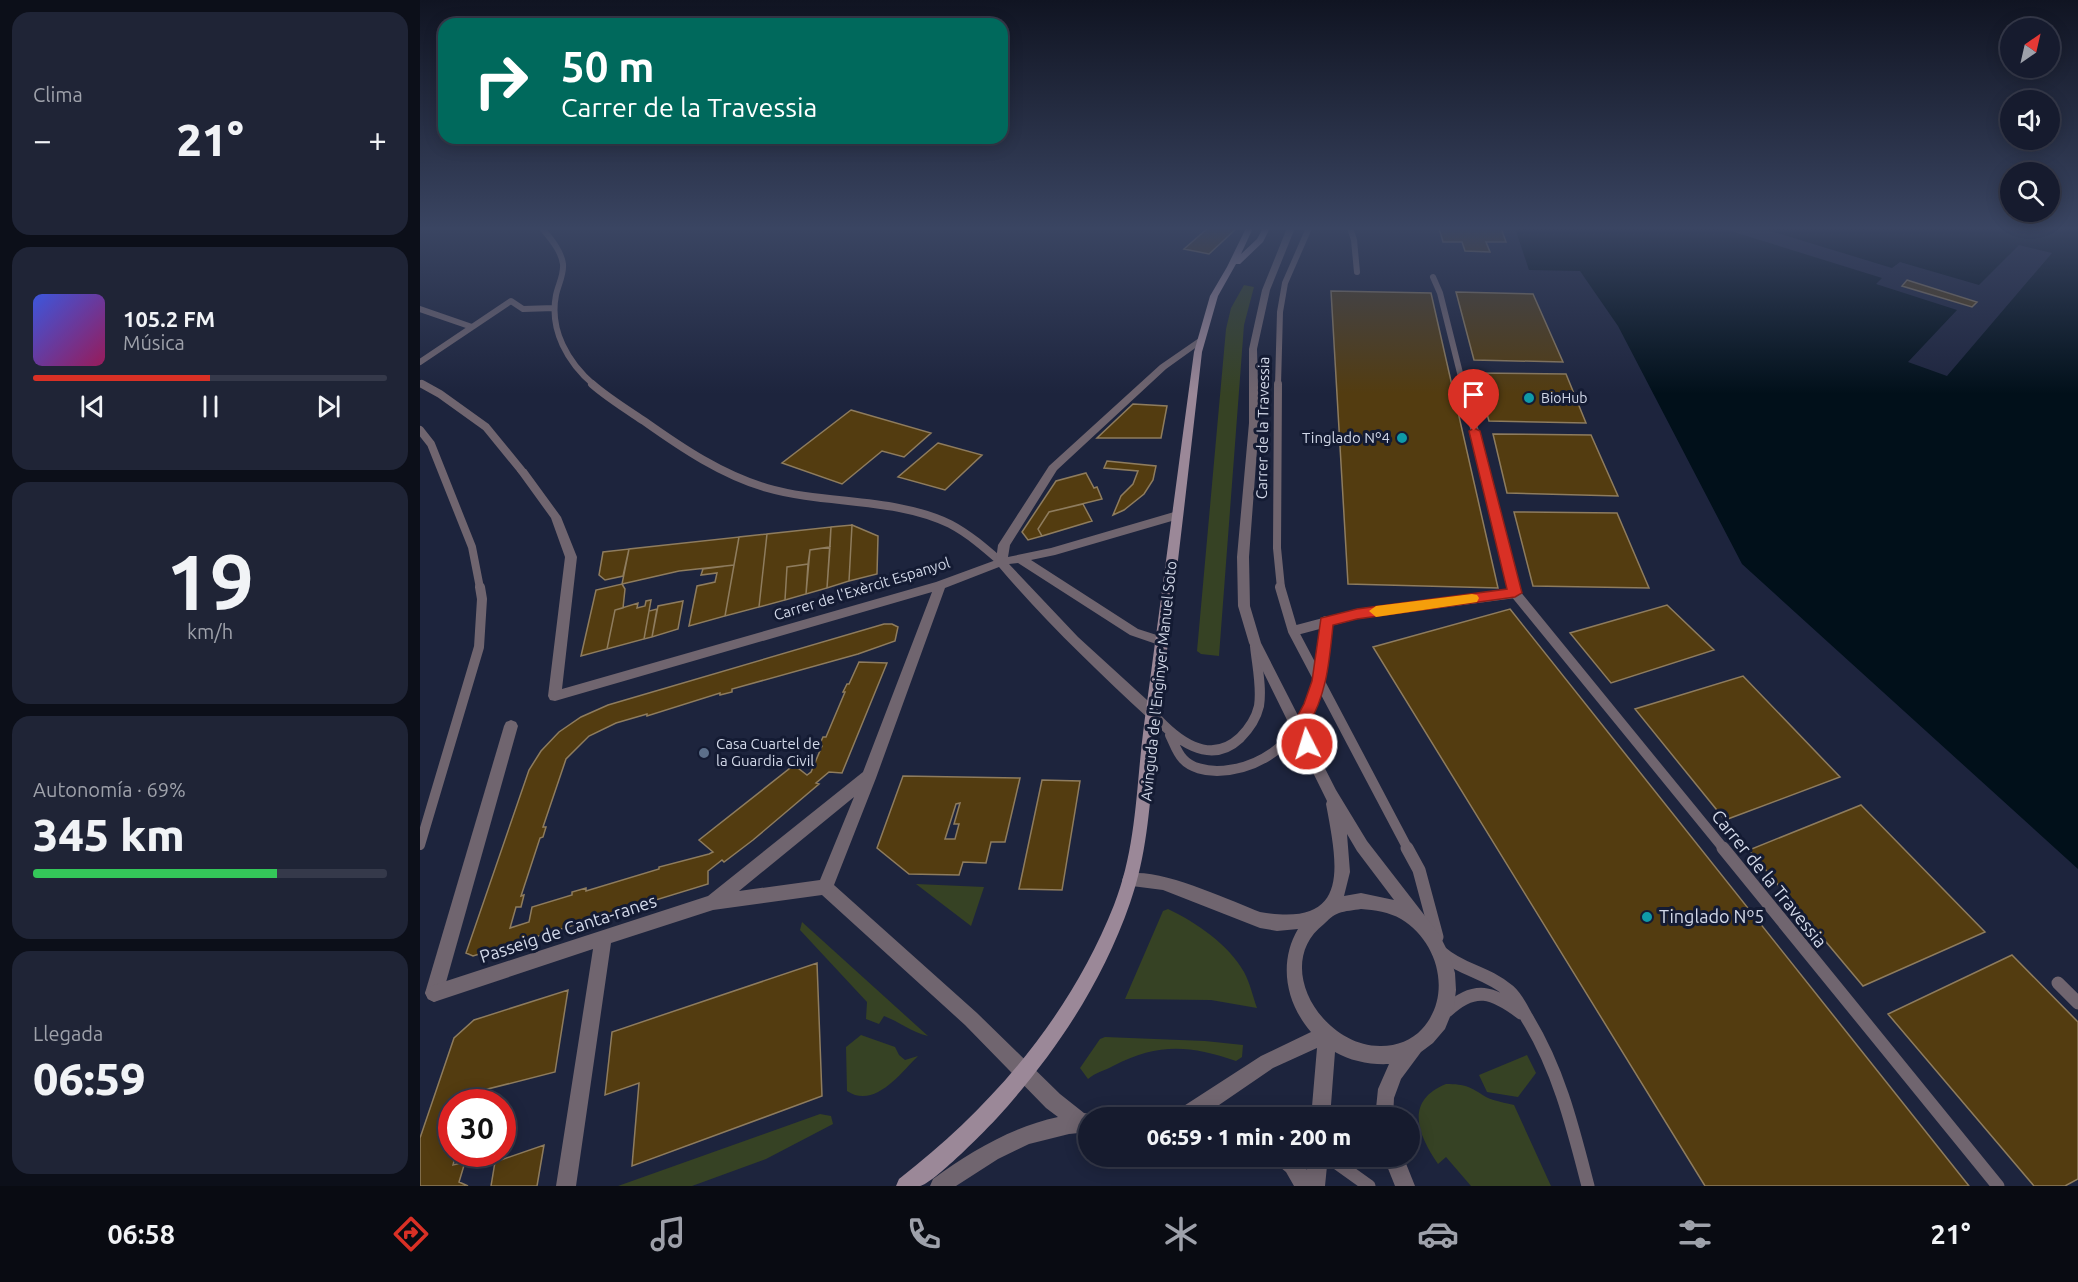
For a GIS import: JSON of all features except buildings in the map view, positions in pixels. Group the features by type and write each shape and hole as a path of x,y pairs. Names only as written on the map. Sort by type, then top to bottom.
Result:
{"main road":[{"name":"Avinguda de l'Enginyer Manuel Soto","path":"906,1186 941,1158 998,1106 1024,1073 1068,1010 1095,964 1130,880 1145,803 1153,714 1198,352 1214,296 1221,283"}],"street":[{"path":"1269,283 1253,349 1254,423 1243,557 1244,606 1255,643 1331,794 1362,846 1440,950 1448,976 1448,996 1443,1015 1433,1031 1394,1071 1387,1088 1383,1107"},
{"path":"1153,714 1053,621 1001,562 1004,545 1053,468 1163,367 1202,339"},
{"name":"Carrer de l'Exèrcit Espanyol","path":"522,471 556,517 571,557 555,696 939,585 1001,562 1021,559 1178,514"},
{"path":"1021,559 1134,632 1145,638 1162,640"},
{"path":"939,585 869,777 825,887 971,1018 1024,1073 1078,1117"},
{"name":"Passeig de Canta-ranes","path":"511,726 434,993 713,902 825,887"},
{"name":"Passeig de Canta-ranes","path":"713,902 869,777"},
{"path":"1331,794 1343,870 1336,900 1305,932 1295,955 1294,981 1303,1008 1325,1036 1347,1049 1364,1055 1383,1056 1400,1053 1418,1045"},
{"path":"1130,880 1163,883 1260,920 1277,923 1296,922 1361,901 1378,902 1395,908 1425,928"},
{"path":"566,1186 603,938"},
{"path":"1200,1107 1268,1062 1325,1036"},
{"path":"1321,1107 1325,1036"},
{"path":"940,1186 967,1165 1005,1146 1041,1130 1078,1123"},
{"path":"1294,1167 1305,1186"},
{"path":"1315,1186 1317,1167"},
{"path":"1397,1167 1405,1186"}],"lane":[{"path":"560,283 554,308 557,333 578,369 617,403 699,460 728,475 788,494 908,508 931,515 972,536 1001,562"},
{"name":"Carrer de la Travessia","path":"1285,283 1278,342 1277,551 1279,584 1285,612 1419,870 1440,950"},
{"name":"Carrer de la Travessia","path":"1437,283 1515,593 1998,1186"},
{"path":"420,362 511,302 523,309 554,308"},
{"path":"420,309 472,327"},
{"path":"420,383 440,394 486,427 522,471"},
{"path":"420,430 431,444 472,547 482,599 479,647 420,845"},
{"path":"1293,631 1357,614 1515,593"},
{"path":"1153,714 1188,763 1207,770 1229,771 1256,764 1281,748 1299,728 1311,706 1319,681 1326,621"},
{"path":"1170,735 1206,751 1217,750 1232,743 1247,731 1256,717 1259,703 1255,643"},
{"path":"1440,950 1450,960 1490,976 1512,993 1555,1073 1567,1105 1588,1186"},
{"path":"2058,983 2078,1003"},
{"path":"1443,1015 1466,994 1480,994 1507,1002 1520,1012 1533,1029"},
{"path":"1344,1167 1369,1186"}],"green space":[{"path":"1244,285 1254,287 1244,325 1219,656 1201,654 1197,651 1226,329 1231,308"},
{"path":"916,884 984,887 971,926"},
{"path":"1168,909 1201,928 1221,943 1246,976 1257,1008 1211,1000 1125,999 1163,911"},
{"path":"802,922 928,1036 884,1016 879,1024 866,1019 867,1002 800,930"},
{"path":"861,1035 895,1047 905,1060 918,1056 886,1087 867,1096 847,1091 846,1047"},
{"path":"1105,1037 1243,1045 1242,1057 1236,1061 1188,1049 1159,1050 1129,1059 1088,1079 1080,1068 1100,1039"},
{"path":"1527,1055 1536,1073 1518,1097 1487,1092 1479,1075"},
{"path":"1446,1084 1458,1085 1468,1087 1496,1101 1514,1105 1551,1186 1471,1186 1446,1157 1438,1164 1425,1142 1420,1125 1420,1109 1424,1100 1433,1091"},
{"path":"820,1114 831,1116 833,1124 766,1159 692,1186 618,1186"}],"water":[{"path":"1589,283 1877,283 1957,310 1908,362 1947,376 2026,283 2078,283 2078,869 1742,564 1618,326"}],"slow traffic":[{"path":"1376,611 1472,598"}],"place":[{"name":"BioHub","path":"1529,398"},
{"name":"Tinglado Nº4","path":"1402,438"},
{"name":"Casa Cuartel de la Guardia Civil","path":"704,753"},
{"name":"Tinglado Nº5","path":"1647,917"}],"route":[{"path":"1307,744 1299,728 1311,706 1319,681 1326,621 1357,614 1515,593 1474,431"}]}
